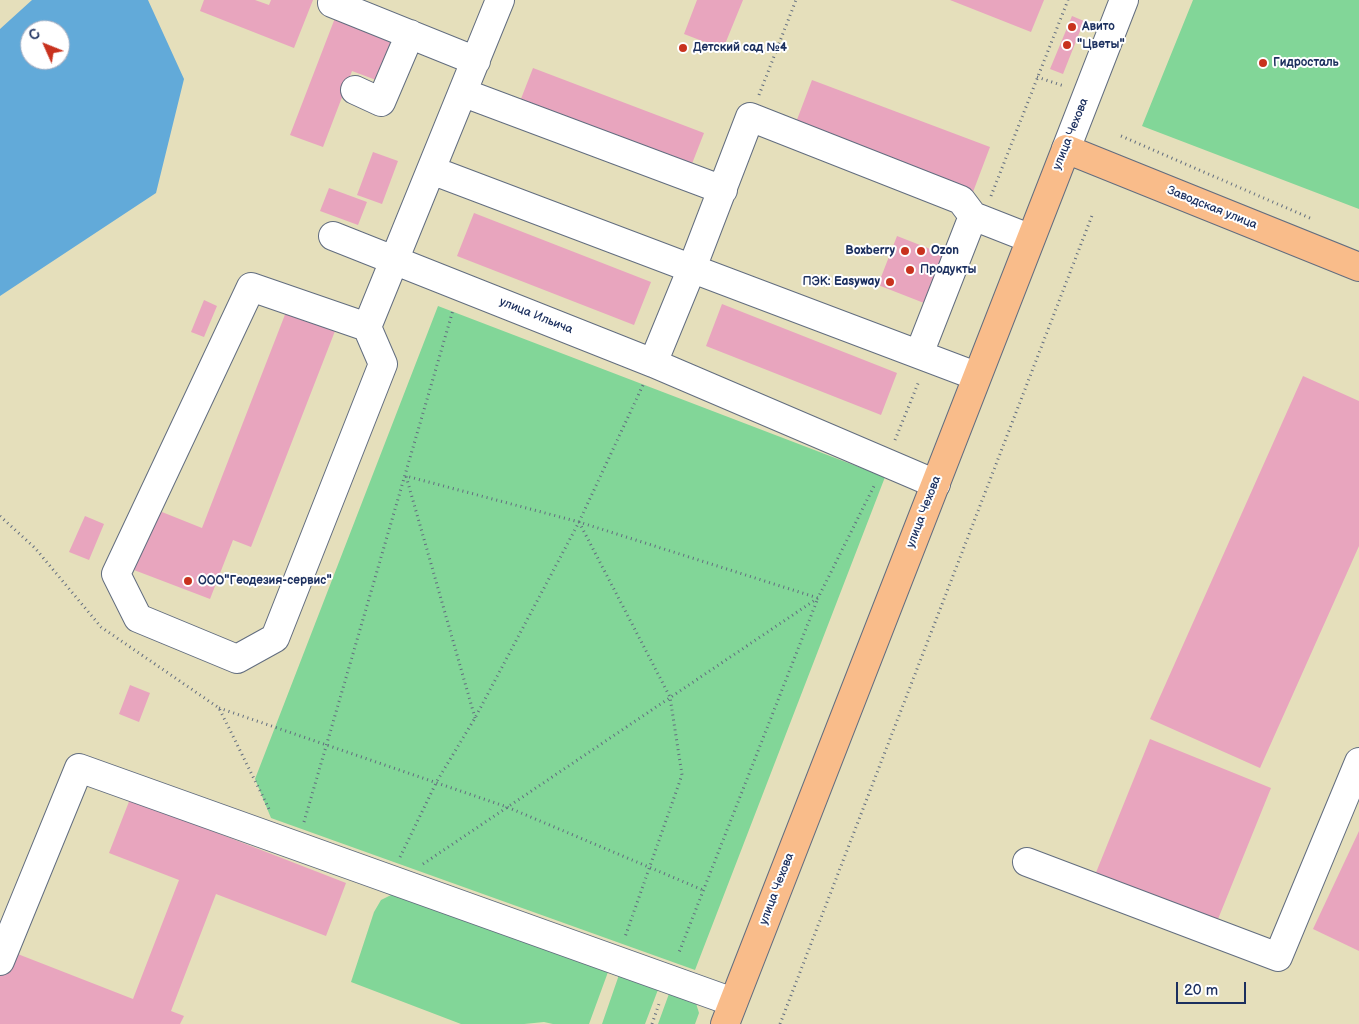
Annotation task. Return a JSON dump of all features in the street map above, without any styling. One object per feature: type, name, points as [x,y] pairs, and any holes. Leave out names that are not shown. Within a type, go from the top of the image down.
[{"type":"main road","name":"улица Чехова","points":[[729,1013],[936,484],[1029,238],[1066,149]]},
{"type":"main road","name":"Заводская улица","points":[[1066,149],[1359,267]]},
{"type":"street","points":[[333,0],[332,2],[476,61]]},
{"type":"street","points":[[367,327],[251,287],[116,574],[138,618],[237,658],[275,638],[383,364],[367,327],[464,93],[500,0]]},
{"type":"street","name":"улица Чехова","points":[[1066,149],[1124,0]]},
{"type":"street","points":[[355,90],[381,102],[410,34]]},
{"type":"street","points":[[464,93],[723,190]]},
{"type":"street","points":[[653,363],[723,190],[750,117],[961,200],[977,218],[1029,238]]},
{"type":"street","points":[[431,170],[976,376]]},
{"type":"street","points":[[924,356],[977,218]]},
{"type":"street","name":"улица Ильича","points":[[332,236],[653,363],[936,484]]},
{"type":"street","points":[[1027,862],[1278,957],[1359,762]]},
{"type":"street","points":[[0,961],[79,768],[668,979],[729,1013]]},
{"type":"path","points":[[750,117],[796,0]]},
{"type":"path","points":[[977,218],[1038,78],[1068,0]]},
{"type":"path","points":[[1038,78],[1064,87]]},
{"type":"path","points":[[1121,136],[1313,219]]},
{"type":"path","points":[[780,1024],[1093,213]]},
{"type":"path","points":[[291,845],[327,744],[460,286]]},
{"type":"path","points":[[668,979],[818,598],[886,462],[924,356]]},
{"type":"path","points":[[392,881],[437,781],[475,718],[579,522],[653,363]]},
{"type":"path","points":[[406,476],[579,522],[818,598]]},
{"type":"path","points":[[406,476],[475,718]]},
{"type":"path","points":[[0,516],[35,548],[101,627],[219,708],[437,781],[507,807],[703,890]]},
{"type":"path","points":[[579,522],[670,697],[682,775],[616,961]]},
{"type":"path","points":[[392,881],[507,807],[818,598]]},
{"type":"path","points":[[219,708],[291,845]]},
{"type":"green space","name":"Гидросталь","points":[[1193,0],[1359,0],[1359,209],[1142,126]]},
{"type":"green space","points":[[438,306],[885,477],[695,970],[271,818],[255,779]]},
{"type":"green space","points":[[393,894],[608,972],[589,1024],[553,1024],[544,1022],[524,1024],[461,1024],[351,982],[374,912],[381,900]]},
{"type":"green space","points":[[620,972],[659,987],[645,1024],[602,1024]]},
{"type":"green space","points":[[670,991],[695,1000],[699,1013],[695,1024],[658,1024]]},
{"type":"water","points":[[32,0],[148,0],[184,79],[156,193],[0,296],[0,29]]},
{"type":"building","points":[[204,0],[255,0],[269,5],[271,0],[313,0],[294,48],[200,11]]},
{"type":"building","points":[[697,0],[743,0],[723,49],[684,34]]},
{"type":"building","points":[[950,0],[1044,0],[1031,32]]},
{"type":"building","name":"\"Цветы\"","points":[[1072,16],[1084,21],[1063,74],[1050,69]]},
{"type":"building","points":[[335,18],[400,43],[384,83],[352,71],[323,147],[290,135]]},
{"type":"building","points":[[533,68],[704,133],[688,174],[517,109]]},
{"type":"building","points":[[812,80],[990,147],[973,192],[795,125]]},
{"type":"building","points":[[373,152],[398,161],[382,204],[357,195]]},
{"type":"building","points":[[329,188],[367,202],[358,225],[320,211]]},
{"type":"building","points":[[474,213],[651,282],[634,325],[457,256]]},
{"type":"building","name":"Продукты","points":[[897,236],[943,254],[924,303],[878,285]]},
{"type":"building","points":[[204,300],[217,306],[204,337],[191,332]]},
{"type":"building","points":[[722,304],[897,373],[881,415],[706,346]]},
{"type":"building","points":[[286,312],[335,331],[251,547],[233,540],[210,599],[134,570],[157,510],[202,528]]},
{"type":"building","points":[[1303,376],[1359,401],[1359,546],[1260,768],[1150,719]]},
{"type":"building","points":[[85,516],[104,524],[89,560],[69,552]]},
{"type":"building","points":[[130,685],[150,693],[139,722],[119,714]]},
{"type":"building","points":[[1150,739],[1271,788],[1216,924],[1095,875]]},
{"type":"building","points":[[130,799],[346,883],[326,936],[216,894],[171,1011],[184,1016],[180,1024],[0,1024],[0,976],[10,951],[133,999],[179,880],[109,853]]},
{"type":"building","points":[[1359,831],[1359,951],[1313,929]]},
{"type":"place","name":"Авито","points":[[1072,27]]},
{"type":"place","name":"\"Цветы\"","points":[[1067,45]]},
{"type":"place","name":"Детский сад №4","points":[[683,48]]},
{"type":"place","name":"Гидросталь","points":[[1263,63]]},
{"type":"place","name":"Boxberry","points":[[905,251]]},
{"type":"place","name":"Ozon","points":[[921,251]]},
{"type":"place","name":"Продукты","points":[[910,270]]},
{"type":"place","name":"ПЭК: Easyway","points":[[890,282]]},
{"type":"place","name":"ООО\"Геодезия-сервис\"","points":[[188,581]]}]
